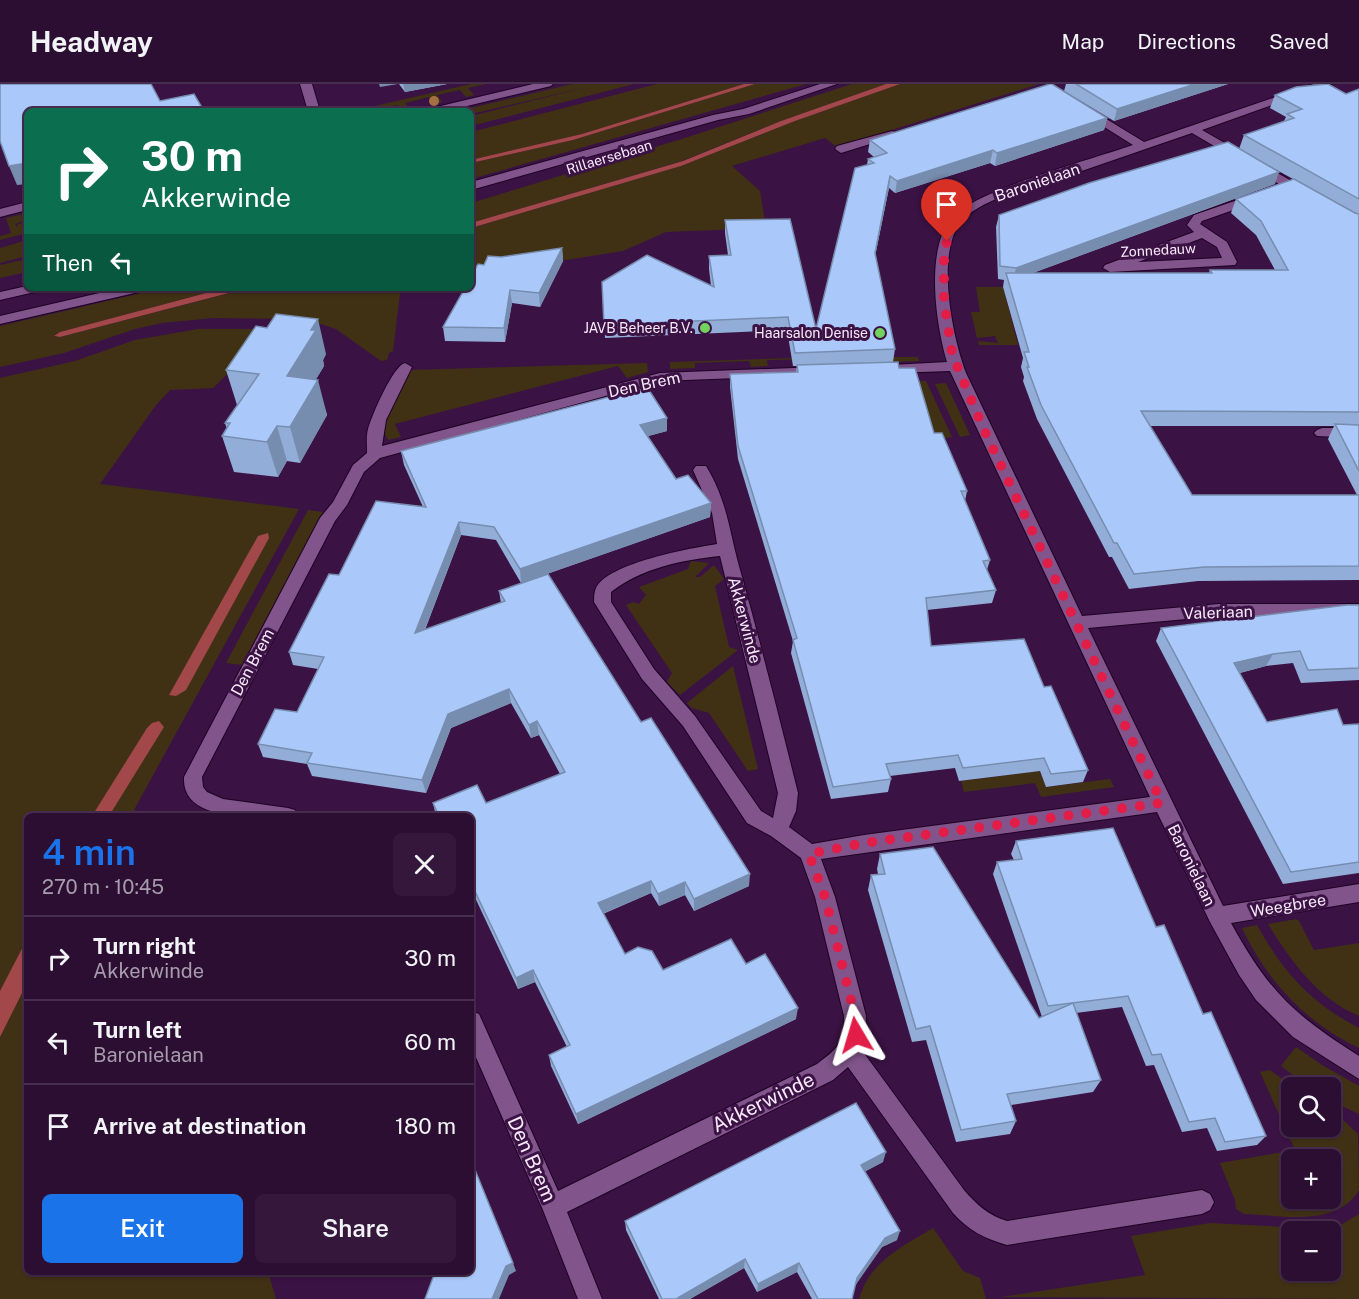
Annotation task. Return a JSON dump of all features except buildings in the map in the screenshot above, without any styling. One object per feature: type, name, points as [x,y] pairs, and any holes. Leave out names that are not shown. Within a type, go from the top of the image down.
[{"type":"street","points":[[306,84],[313,108]]},
{"type":"street","points":[[445,108],[547,84]]},
{"type":"street","name":"Rillaersebaan","points":[[474,198],[723,122],[745,112],[831,84]]},
{"type":"street","name":"Baronielaan","points":[[1325,84],[1001,194],[972,206],[954,223],[944,253],[944,285],[949,338],[957,366],[984,430],[1217,916],[1243,964],[1283,1015],[1307,1035],[1359,1068]]},
{"type":"street","points":[[1074,104],[1143,146]]},
{"type":"street","name":"Rillaersebaan","points":[[474,185],[717,117],[745,112]]},
{"type":"street","points":[[841,150],[906,129]]},
{"type":"street","points":[[1193,129],[1318,201]]},
{"type":"street","name":"Zonnedauw","points":[[1203,233],[1110,268],[1191,262],[1230,262],[1222,245],[1193,225],[1198,218],[1291,185]]},
{"type":"street","points":[[0,213],[24,207]]},
{"type":"street","points":[[0,296],[24,290]]},
{"type":"street","points":[[0,320],[126,291]]},
{"type":"street","points":[[876,369],[957,366]]},
{"type":"street","points":[[375,454],[373,443],[375,425],[405,368]]},
{"type":"street","name":"Den Brem","points":[[268,813],[216,805],[202,800],[193,790],[193,777],[328,518],[339,505],[358,469],[375,454],[660,377],[841,370]]},
{"type":"street","points":[[1322,433],[1359,433]]},
{"type":"street","name":"Akkerwinde","points":[[700,470],[720,513],[726,549],[752,644],[788,793],[786,811],[778,830]]},
{"type":"street","points":[[726,549],[686,554],[614,579],[603,590],[602,602],[648,674],[689,721],[754,817],[778,830],[809,854],[825,897],[855,1016],[856,1035],[850,1052],[956,1198],[969,1214],[990,1230],[1006,1233],[1202,1202]]},
{"type":"street","name":"Valeriaan","points":[[1078,624],[1219,610],[1359,610]]},
{"type":"street","points":[[809,854],[864,843],[1162,803]]},
{"type":"street","name":"Weegbree","points":[[1217,916],[1359,893]]},
{"type":"street","name":"Den Brem","points":[[474,1028],[553,1206],[590,1299]]},
{"type":"street","name":"Akkerwinde","points":[[553,1206],[825,1072],[850,1052]]},
{"type":"shaded area","points":[[471,84],[486,84],[468,88],[474,95],[466,97],[460,90],[437,95],[442,102],[435,104],[429,97],[405,103],[409,108],[400,108],[397,105],[385,108],[366,108]]},
{"type":"shaded area","points":[[572,84],[634,84],[474,125],[474,115],[587,87],[474,113],[474,108],[471,108]]},
{"type":"shaded area","points":[[657,84],[744,84],[582,134],[474,159],[474,131]]},
{"type":"shaded area","points":[[744,84],[755,84],[573,140],[474,162],[474,159],[582,134]]},
{"type":"shaded area","points":[[755,84],[806,84],[474,178],[474,162],[573,140]]},
{"type":"shaded area","points":[[852,84],[886,84],[781,121],[682,161],[474,222],[474,202]]},
{"type":"shaded area","points":[[886,84],[900,84],[795,121],[681,166],[474,227],[474,222],[683,161],[781,121]]},
{"type":"shaded area","points":[[900,84],[1039,84],[837,147],[825,138],[732,166],[760,191],[766,228],[666,232],[623,251],[503,270],[474,278],[474,227],[681,166],[795,121]]},
{"type":"shaded area","points":[[24,214],[24,221],[15,224],[17,227],[18,224],[24,223],[24,234],[0,240],[0,236],[11,233],[6,218]]},
{"type":"shaded area","points":[[24,241],[24,257],[0,263],[0,248]]},
{"type":"shaded area","points":[[24,260],[24,273],[0,278],[0,265]]},
{"type":"shaded area","points":[[976,287],[1003,287],[1018,345],[979,345],[978,341],[998,343],[995,336],[977,338],[971,312],[980,312]]},
{"type":"shaded area","points":[[150,291],[214,291],[60,332],[54,336],[60,337],[237,291],[410,291],[400,293],[393,351],[389,353],[387,360],[381,361],[336,329],[318,323],[295,319],[213,318],[162,323],[135,329],[64,353],[0,367],[0,326]]},
{"type":"shaded area","points":[[214,291],[236,291],[60,337],[54,336],[60,332]]},
{"type":"shaded area","points":[[198,329],[256,329],[243,359],[213,388],[170,390],[156,405],[100,484],[299,509],[134,810],[150,813],[24,813],[24,1275],[269,1275],[276,1299],[0,1299],[0,378],[75,361],[135,340]]},
{"type":"shaded area","points":[[826,357],[918,357],[919,361],[887,362],[886,358],[767,360],[768,366],[751,367],[749,361],[695,363],[695,368],[670,369],[670,362]]},
{"type":"shaded area","points":[[647,363],[648,372],[627,378],[618,366],[395,424],[401,437],[388,440],[381,427],[410,370]]},
{"type":"shaded area","points":[[914,381],[926,381],[952,437],[932,440]]},
{"type":"shaded area","points":[[946,383],[970,435],[960,437],[935,384]]},
{"type":"shaded area","points":[[308,510],[323,512],[242,665],[226,663]]},
{"type":"shaded area","points":[[268,533],[269,538],[186,690],[176,696],[169,695],[258,536]]},
{"type":"shaded area","points":[[691,561],[709,563],[695,577],[700,577],[714,565],[724,579],[715,586],[729,647],[738,650],[680,695],[667,682],[672,673],[626,605],[633,602],[639,604],[646,595],[639,587],[688,569]]},
{"type":"shaded area","points":[[733,666],[758,769],[748,771],[709,713],[692,708],[687,703]]},
{"type":"shaded area","points":[[159,721],[164,727],[111,813],[94,813],[147,728]]},
{"type":"shaded area","points":[[1039,771],[1047,787],[1110,779],[1114,787],[1041,797],[1035,783],[964,792],[961,781]]},
{"type":"shaded area","points":[[1296,919],[1314,950],[1359,943],[1359,1016],[1330,999],[1306,977],[1268,924]]},
{"type":"shaded area","points":[[1257,925],[1277,958],[1300,985],[1326,1008],[1359,1028],[1359,1048],[1340,1038],[1305,1013],[1276,983],[1263,966],[1242,928]]},
{"type":"shaded area","points":[[24,945],[24,989],[0,1037],[0,991]]},
{"type":"shaded area","points":[[1296,1047],[1359,1086],[1359,1114],[1341,1106],[1341,1077],[1296,1077],[1281,1066]]},
{"type":"shaded area","points":[[1270,1070],[1281,1078],[1281,1119],[1260,1072]]},
{"type":"shaded area","points":[[1341,1118],[1358,1134],[1359,1190],[1341,1207],[1341,1149],[1295,1149],[1289,1137],[1341,1137]]},
{"type":"shaded area","points":[[1281,1152],[1281,1209],[1338,1209],[1323,1215],[1307,1217],[1244,1214],[1236,1209],[1235,1200],[1220,1163]]},
{"type":"shaded area","points":[[1359,1214],[1359,1299],[1001,1297],[1145,1275],[1131,1236],[1210,1223],[1281,1227],[1281,1281],[1341,1281],[1341,1225]]},
{"type":"shaded area","points":[[933,1228],[963,1271],[980,1278],[986,1299],[859,1299],[871,1275],[888,1256]]},
{"type":"place","name":"JAVB Beheer B.V.","points":[[705,328]]},
{"type":"place","name":"Haarsalon Denise","points":[[880,333]]},
{"type":"route","points":[[856,1035],[855,1016],[825,897],[809,854],[864,843],[1162,803],[1071,607],[984,430],[952,353],[944,301],[944,253],[947,241]]}]
